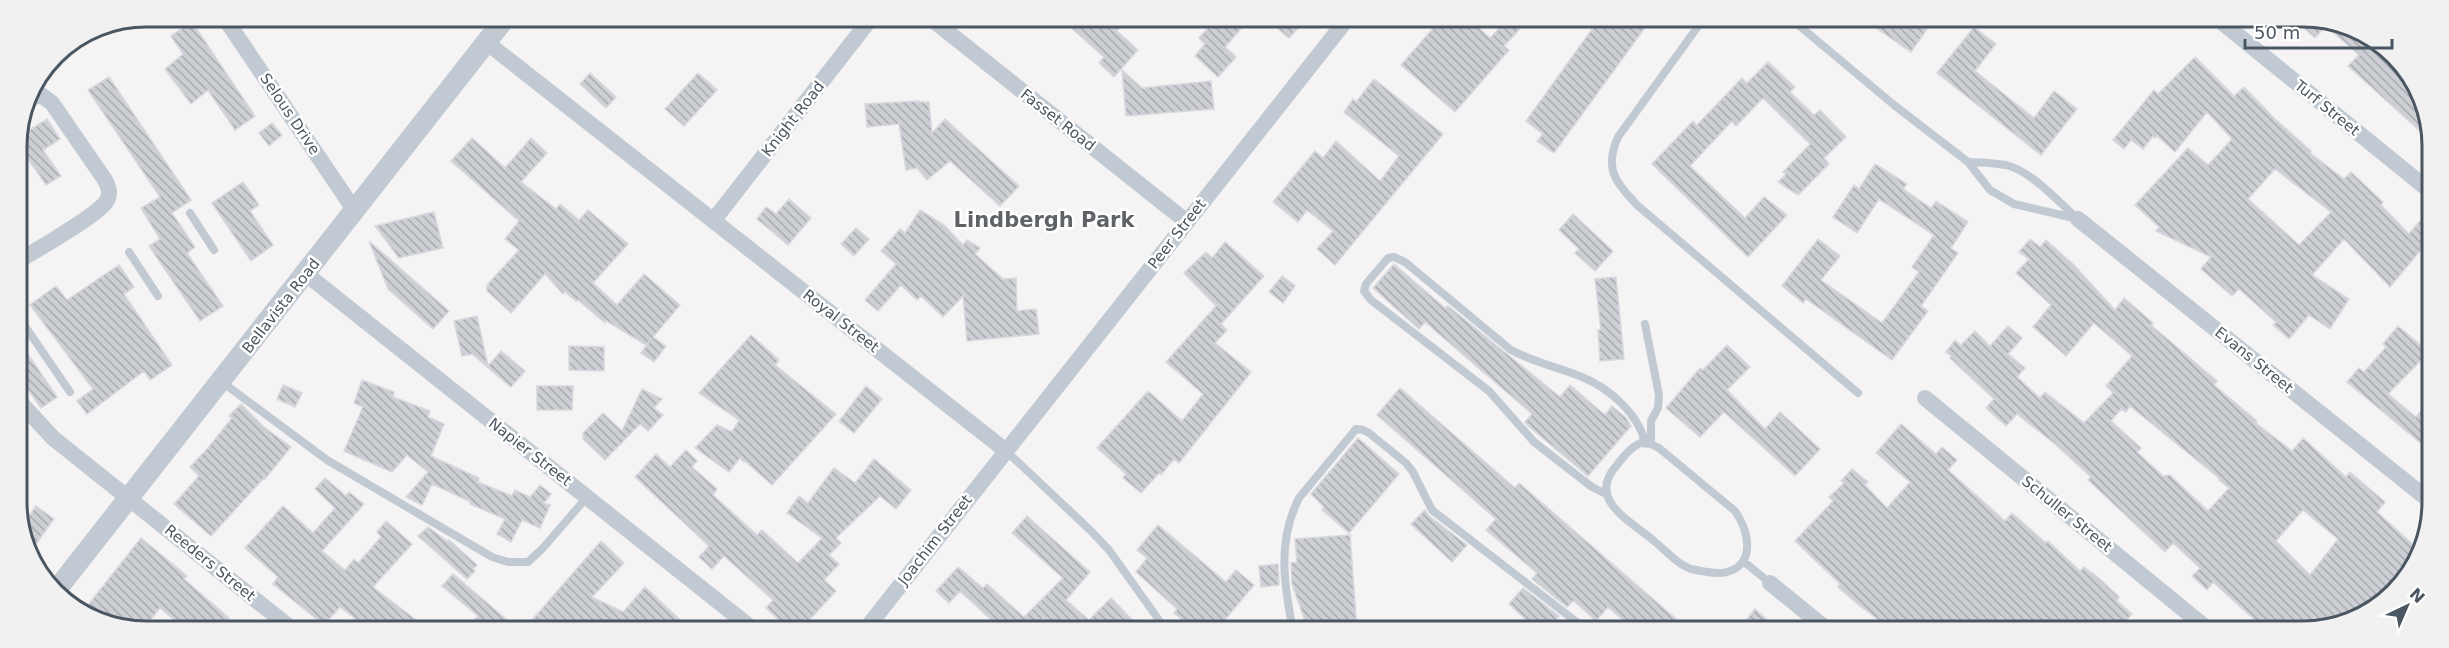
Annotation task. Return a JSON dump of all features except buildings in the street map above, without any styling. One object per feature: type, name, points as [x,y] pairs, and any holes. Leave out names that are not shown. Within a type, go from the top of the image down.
[{"type":"street","name":"Selous Drive","points":[[231,27],[355,211]]},
{"type":"street","name":"Bellavista Road","points":[[61,584],[498,27]]},
{"type":"street","name":"Knight Road","points":[[713,221],[864,27]]},
{"type":"street","name":"Fasset Road","points":[[942,27],[1187,222]]},
{"type":"street","name":"Peer Street","points":[[1005,450],[1341,27]]},
{"type":"street","name":"Turf Street","points":[[2228,27],[2422,185]]},
{"type":"street","name":"Royal Street","points":[[486,42],[1005,450]]},
{"type":"street","points":[[27,256],[98,210],[109,195],[109,188],[105,180],[52,103],[41,95],[38,96]]},
{"type":"street","name":"Evans Street","points":[[2078,219],[2422,495]]},
{"type":"street","name":"Napier Street","points":[[306,274],[743,621]]},
{"type":"street","name":"Schuller Street","points":[[1924,398],[2198,621]]},
{"type":"street","name":"Reeders Street","points":[[27,410],[43,429],[282,621]]},
{"type":"street","name":"Joachim Street","points":[[872,621],[1005,450]]},
{"type":"street","points":[[1770,583],[1817,621]]},
{"type":"lane","points":[[1697,27],[1618,137],[1612,149],[1612,172],[1636,205],[1858,393]]},
{"type":"lane","points":[[1801,27],[1894,105],[1968,162],[1990,190],[2014,204],[2078,219]]},
{"type":"lane","points":[[1968,162],[2012,167],[2030,177],[2078,219]]},
{"type":"lane","points":[[190,213],[214,250]]},
{"type":"lane","points":[[129,252],[158,296]]},
{"type":"lane","points":[[1606,494],[1592,487],[1534,442],[1489,391],[1371,300],[1364,291],[1366,284],[1384,260],[1394,257],[1404,262],[1522,357],[1583,377],[1611,395],[1636,418],[1648,443],[1741,518],[1747,538],[1747,554],[1743,561],[1730,572],[1685,566],[1609,502],[1605,480],[1609,473],[1634,446],[1648,443]]},
{"type":"lane","points":[[1645,324],[1659,395],[1658,408],[1651,421],[1648,443]]},
{"type":"lane","points":[[27,329],[70,392]]},
{"type":"lane","points":[[221,382],[327,460],[492,557],[508,562],[528,562],[588,497]]},
{"type":"lane","points":[[1292,621],[1284,571],[1285,535],[1293,509],[1299,498],[1356,429],[1369,433],[1406,463],[1432,510],[1575,621]]},
{"type":"lane","name":"Royal Street","points":[[1005,450],[1070,510],[1109,550],[1160,621]]},
{"type":"lane","points":[[1743,561],[1770,583]]},
{"type":"district","name":"Lindbergh Park","points":[[1044,220]]}]
